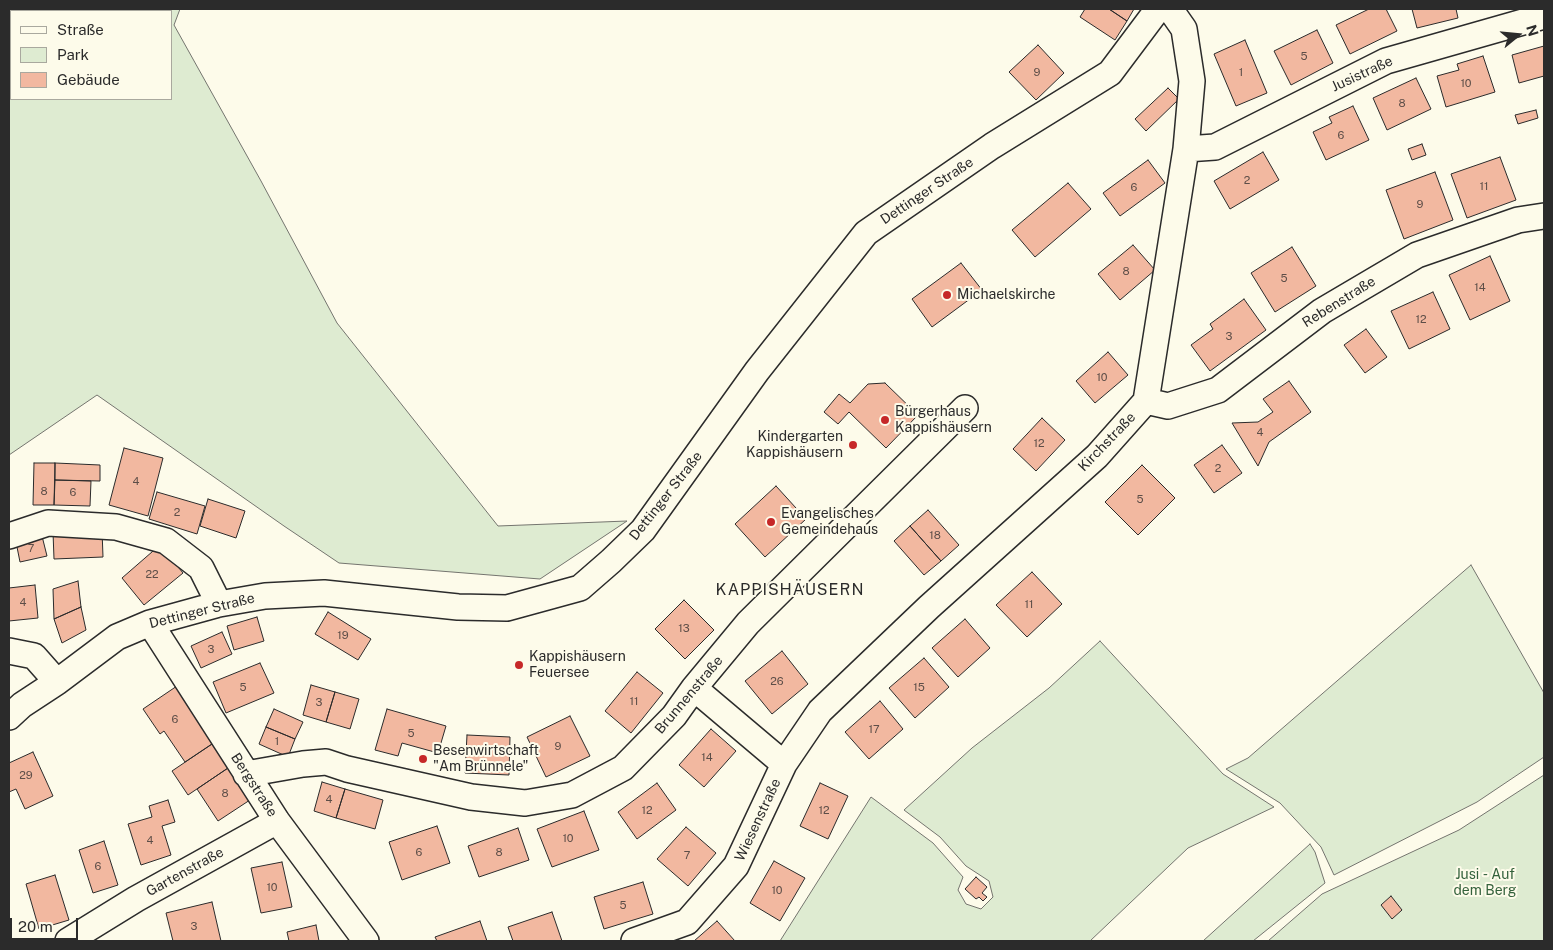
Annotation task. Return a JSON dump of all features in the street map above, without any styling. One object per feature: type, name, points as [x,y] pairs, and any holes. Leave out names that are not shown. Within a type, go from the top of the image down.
[{"type":"street","name":"Dettinger Straße","points":[[9,717],[22,705],[57,682],[117,637],[150,623],[219,604],[265,596],[324,593],[458,607],[507,608],[580,588],[643,530],[757,371],[866,233],[992,146],[1110,73],[1158,9]]},
{"type":"street","name":"Kirchstraße","points":[[784,764],[820,711],[929,607],[1097,456],[1146,401],[1186,149],[1192,81],[1184,29],[1170,9]]},
{"type":"street","name":"Jusistraße","points":[[1186,149],[1215,147],[1386,61],[1544,16]]},
{"type":"street","name":"Rebenstraße","points":[[1146,401],[1168,406],[1218,390],[1322,311],[1417,255],[1518,220],[1544,216]]},
{"type":"street","name":"Brunnenstraße","points":[[246,774],[326,762],[347,770],[471,797],[525,803],[572,794],[624,768],[674,716],[694,688],[748,623],[965,408]]},
{"type":"street","points":[[9,536],[48,523],[116,527],[166,541],[201,568],[219,604]]},
{"type":"street","name":"Bergstraße","points":[[150,623],[246,774],[366,941]]},
{"type":"street","points":[[9,651],[34,656],[57,682]]},
{"type":"street","points":[[694,688],[784,764]]},
{"type":"street","name":"Wiesenstraße","points":[[634,941],[687,922],[736,866],[784,764]]},
{"type":"street","name":"Gartenstraße","points":[[68,941],[136,898],[278,821]]},
{"type":"green space","points":[[9,9],[180,9],[174,25],[337,323],[498,526],[627,521],[540,579],[339,563],[97,395],[9,455]]},
{"type":"green space","points":[[1471,565],[1544,693],[1544,757],[1477,802],[1334,875],[1321,847],[1280,803],[1226,769],[1248,758]]},
{"type":"green space","points":[[1100,641],[1223,774],[1274,807],[1188,848],[1090,941],[780,941],[871,797],[933,843],[963,877],[958,890],[966,904],[981,909],[993,897],[989,881],[966,866],[940,837],[904,810],[972,748],[1049,688]]},
{"type":"green space","name":"Jusi - Auf dem Berg","points":[[1544,775],[1544,941],[1268,941],[1322,894],[1459,830]]},
{"type":"green space","points":[[1310,844],[1315,852],[1325,883],[1253,941],[1203,941]]},
{"type":"building","points":[[1085,9],[1109,9],[1127,21],[1115,40],[1080,17]]},
{"type":"building","points":[[1109,9],[1134,9],[1127,21]]},
{"type":"building","points":[[1369,9],[1386,9],[1397,31],[1350,54],[1336,25]]},
{"type":"building","points":[[1412,9],[1456,9],[1458,18],[1417,28]]},
{"type":"building","points":[[1317,30],[1333,63],[1291,85],[1274,51]]},
{"type":"building","points":[[1245,40],[1267,93],[1236,106],[1214,54]]},
{"type":"building","points":[[1038,45],[1064,73],[1036,100],[1009,72]]},
{"type":"building","points":[[1544,46],[1544,76],[1519,83],[1512,55]]},
{"type":"building","points":[[1483,56],[1495,92],[1446,107],[1437,76],[1459,70],[1457,64]]},
{"type":"building","points":[[1416,78],[1431,109],[1387,130],[1373,98]]},
{"type":"building","points":[[1168,88],[1179,99],[1146,131],[1135,119]]},
{"type":"building","points":[[1353,106],[1369,140],[1326,160],[1313,132],[1332,123],[1329,117]]},
{"type":"building","points":[[1536,110],[1538,118],[1518,124],[1515,115]]},
{"type":"building","points":[[1422,144],[1426,155],[1412,160],[1408,149]]},
{"type":"building","points":[[1263,152],[1279,180],[1230,209],[1214,181]]},
{"type":"building","points":[[1500,157],[1516,200],[1467,218],[1451,174]]},
{"type":"building","points":[[1148,160],[1165,183],[1120,216],[1103,193]]},
{"type":"building","points":[[1435,172],[1453,220],[1404,239],[1386,190]]},
{"type":"building","points":[[1068,183],[1091,209],[1035,257],[1012,230]]},
{"type":"building","points":[[1133,245],[1155,270],[1120,300],[1098,274]]},
{"type":"building","points":[[1292,247],[1316,286],[1275,312],[1251,273]]},
{"type":"building","points":[[1490,256],[1510,301],[1470,320],[1449,275]]},
{"type":"building","name":"Michaelskirche","points":[[961,263],[982,290],[932,327],[912,299]]},
{"type":"building","points":[[1433,292],[1450,329],[1409,349],[1391,311]]},
{"type":"building","points":[[1244,299],[1266,330],[1210,371],[1191,345],[1213,329],[1210,324]]},
{"type":"building","points":[[1366,329],[1387,357],[1365,373],[1344,345]]},
{"type":"building","points":[[1108,352],[1128,375],[1095,403],[1076,381]]},
{"type":"building","points":[[1289,381],[1311,412],[1269,442],[1258,466],[1232,423],[1258,422],[1273,412],[1263,399]]},
{"type":"building","name":"Bürgerhaus Kappishäusern","points":[[885,383],[918,415],[886,448],[849,412],[838,424],[824,412],[839,394],[850,403],[868,384]]},
{"type":"building","points":[[1042,418],[1065,440],[1036,471],[1013,449]]},
{"type":"building","points":[[1222,445],[1242,473],[1214,493],[1194,465]]},
{"type":"building","points":[[124,448],[163,458],[148,516],[109,505]]},
{"type":"building","points":[[34,463],[55,463],[54,505],[33,505]]},
{"type":"building","points":[[55,463],[100,465],[100,481],[55,480]]},
{"type":"building","points":[[1142,465],[1175,498],[1138,535],[1105,502]]},
{"type":"building","points":[[55,480],[91,481],[90,506],[54,505]]},
{"type":"building","name":"Evangelisches Gemeindehaus","points":[[776,486],[806,519],[765,557],[735,524]]},
{"type":"building","points":[[157,492],[205,506],[197,534],[149,519]]},
{"type":"building","points":[[208,499],[245,511],[236,538],[200,526]]},
{"type":"building","points":[[928,510],[959,545],[941,561],[910,526]]},
{"type":"building","points":[[910,526],[941,561],[924,575],[894,541]]},
{"type":"building","points":[[102,530],[103,557],[54,559],[53,532]]},
{"type":"building","points":[[42,536],[47,556],[20,562],[16,542]]},
{"type":"building","points":[[160,545],[183,573],[144,605],[122,578]]},
{"type":"building","points":[[1032,572],[1062,604],[1027,637],[996,605]]},
{"type":"building","points":[[78,581],[81,607],[54,619],[53,589]]},
{"type":"building","points":[[35,585],[38,618],[9,621],[9,588]]},
{"type":"building","points":[[684,600],[714,630],[685,659],[655,629]]},
{"type":"building","points":[[81,607],[86,630],[62,643],[54,619]]},
{"type":"building","points":[[328,612],[371,639],[358,660],[315,634]]},
{"type":"building","points":[[257,617],[264,641],[234,650],[227,626]]},
{"type":"building","points":[[965,619],[990,648],[958,677],[932,648]]},
{"type":"building","points":[[222,632],[232,654],[201,668],[191,646]]},
{"type":"building","points":[[782,651],[808,684],[772,714],[745,681]]},
{"type":"building","points":[[924,658],[949,687],[915,718],[889,688]]},
{"type":"building","points":[[260,663],[274,693],[226,713],[213,682]]},
{"type":"building","points":[[637,672],[663,693],[631,733],[605,711]]},
{"type":"building","points":[[311,685],[335,692],[326,722],[303,715]]},
{"type":"building","points":[[177,686],[215,742],[185,762],[164,731],[160,734],[143,709]]},
{"type":"building","points":[[335,692],[359,699],[350,729],[326,722]]},
{"type":"building","points":[[880,701],[903,729],[869,759],[845,732]]},
{"type":"building","points":[[274,709],[303,722],[295,739],[266,727]]},
{"type":"building","points":[[387,709],[446,726],[438,753],[402,743],[398,756],[375,750]]},
{"type":"building","points":[[570,716],[590,756],[546,777],[527,737]]},
{"type":"building","points":[[266,727],[295,739],[288,757],[259,744]]},
{"type":"building","points":[[711,729],[736,751],[704,787],[679,765]]},
{"type":"building","points":[[467,735],[510,737],[509,775],[465,773]]},
{"type":"building","points":[[215,742],[231,766],[188,795],[172,771]]},
{"type":"building","points":[[33,752],[53,796],[25,809],[16,789],[9,792],[9,763]]},
{"type":"building","points":[[231,766],[253,798],[218,821],[197,789]]},
{"type":"building","points":[[322,782],[345,789],[336,818],[314,811]]},
{"type":"building","points":[[657,783],[676,810],[637,839],[618,812]]},
{"type":"building","points":[[820,783],[848,796],[828,839],[800,826]]},
{"type":"building","points":[[345,789],[383,800],[375,829],[336,818]]},
{"type":"building","points":[[168,800],[175,822],[162,826],[171,855],[141,865],[128,824],[152,817],[149,806]]},
{"type":"building","points":[[584,811],[599,850],[552,867],[537,829]]},
{"type":"building","points":[[437,826],[450,863],[402,880],[389,842]]},
{"type":"building","points":[[686,827],[716,853],[688,886],[657,859]]},
{"type":"building","points":[[518,828],[529,860],[479,877],[468,846]]},
{"type":"building","points":[[104,841],[118,885],[93,893],[79,850]]},
{"type":"building","points":[[774,861],[805,878],[780,921],[750,903]]},
{"type":"building","points":[[282,862],[292,907],[261,913],[251,868]]},
{"type":"building","points":[[55,875],[69,920],[39,929],[26,884]]},
{"type":"building","points":[[976,877],[987,887],[982,893],[987,897],[983,901],[979,897],[976,899],[965,889]]},
{"type":"building","points":[[643,882],[653,914],[604,929],[594,897]]},
{"type":"building","points":[[1391,896],[1402,910],[1392,919],[1381,905]]},
{"type":"building","points":[[212,902],[221,941],[173,941],[166,913]]},
{"type":"building","points":[[552,912],[562,941],[513,941],[508,927]]},
{"type":"building","points":[[480,921],[487,941],[437,941],[435,937]]},
{"type":"building","points":[[717,921],[735,941],[694,941]]},
{"type":"building","points":[[316,925],[319,941],[289,941],[287,932]]},
{"type":"place","name":"Michaelskirche","points":[[947,295]]},
{"type":"place","name":"Bürgerhaus Kappishäusern","points":[[885,420]]},
{"type":"place","name":"Kindergarten Kappishäusern","points":[[853,445]]},
{"type":"place","name":"Evangelisches Gemeindehaus","points":[[771,522]]},
{"type":"place","name":"Kappishäusern Feuersee","points":[[519,665]]},
{"type":"place","name":"Besenwirtschaft \"Am Brünnele\"","points":[[423,759]]},
{"type":"district","name":"KAPPISHÄUSERN","points":[[790,590]]}]
